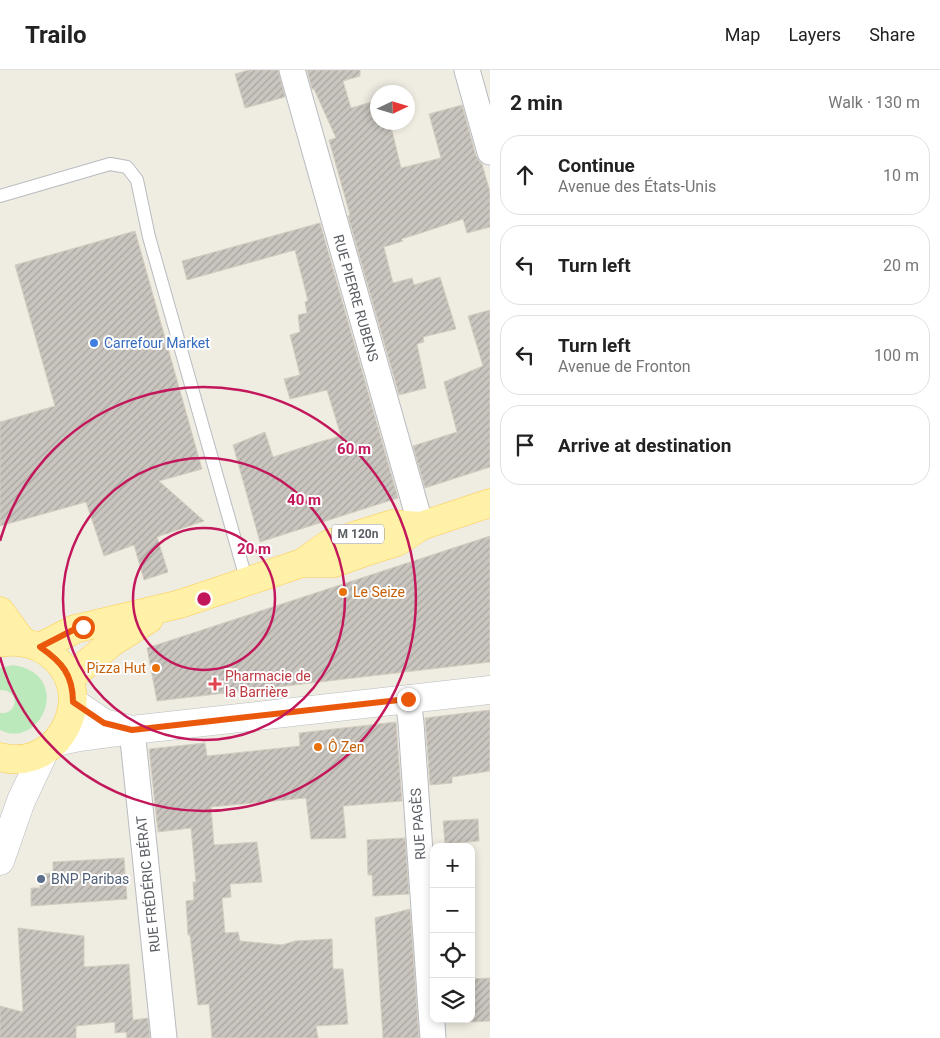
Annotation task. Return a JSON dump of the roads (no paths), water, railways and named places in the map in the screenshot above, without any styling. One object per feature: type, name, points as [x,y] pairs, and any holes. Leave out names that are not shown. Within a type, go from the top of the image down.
[{"type":"main road","name":"M 120n","points":[[21,644],[180,604],[302,563],[334,563],[397,542],[421,526],[490,503]]},
{"type":"main road","name":"M 120n","points":[[71,690],[111,643],[144,621],[180,604]]},
{"type":"main road","points":[[0,611],[21,644],[52,655],[63,667],[71,690],[70,718],[64,731],[50,747],[26,758],[0,757]]},
{"type":"street","name":"RUE PIERRE RUBENS","points":[[292,70],[421,526]]},
{"type":"street","points":[[467,70],[490,152]]},
{"type":"street","points":[[71,690],[104,723],[132,730]]},
{"type":"street","points":[[0,861],[21,801],[50,747],[79,737],[132,730],[490,690]]},
{"type":"street","name":"RUE PAGÈS","points":[[408,699],[433,1038]]},
{"type":"street","name":"RUE FRÉDÉRIC BÉRAT","points":[[132,730],[164,1038]]},
{"type":"lane","points":[[0,196],[110,164],[127,167],[137,180],[149,237],[247,582]]},
{"type":"place","name":"Carrefour Market","points":[[94,343]]},
{"type":"place","name":"Le Seize","points":[[343,592]]},
{"type":"place","name":"Pizza Hut","points":[[156,668]]},
{"type":"place","name":"Pharmacie de la Barrière","points":[[215,684]]},
{"type":"place","name":"Ô Zen","points":[[318,747]]},
{"type":"place","name":"BNP Paribas","points":[[41,879]]}]
